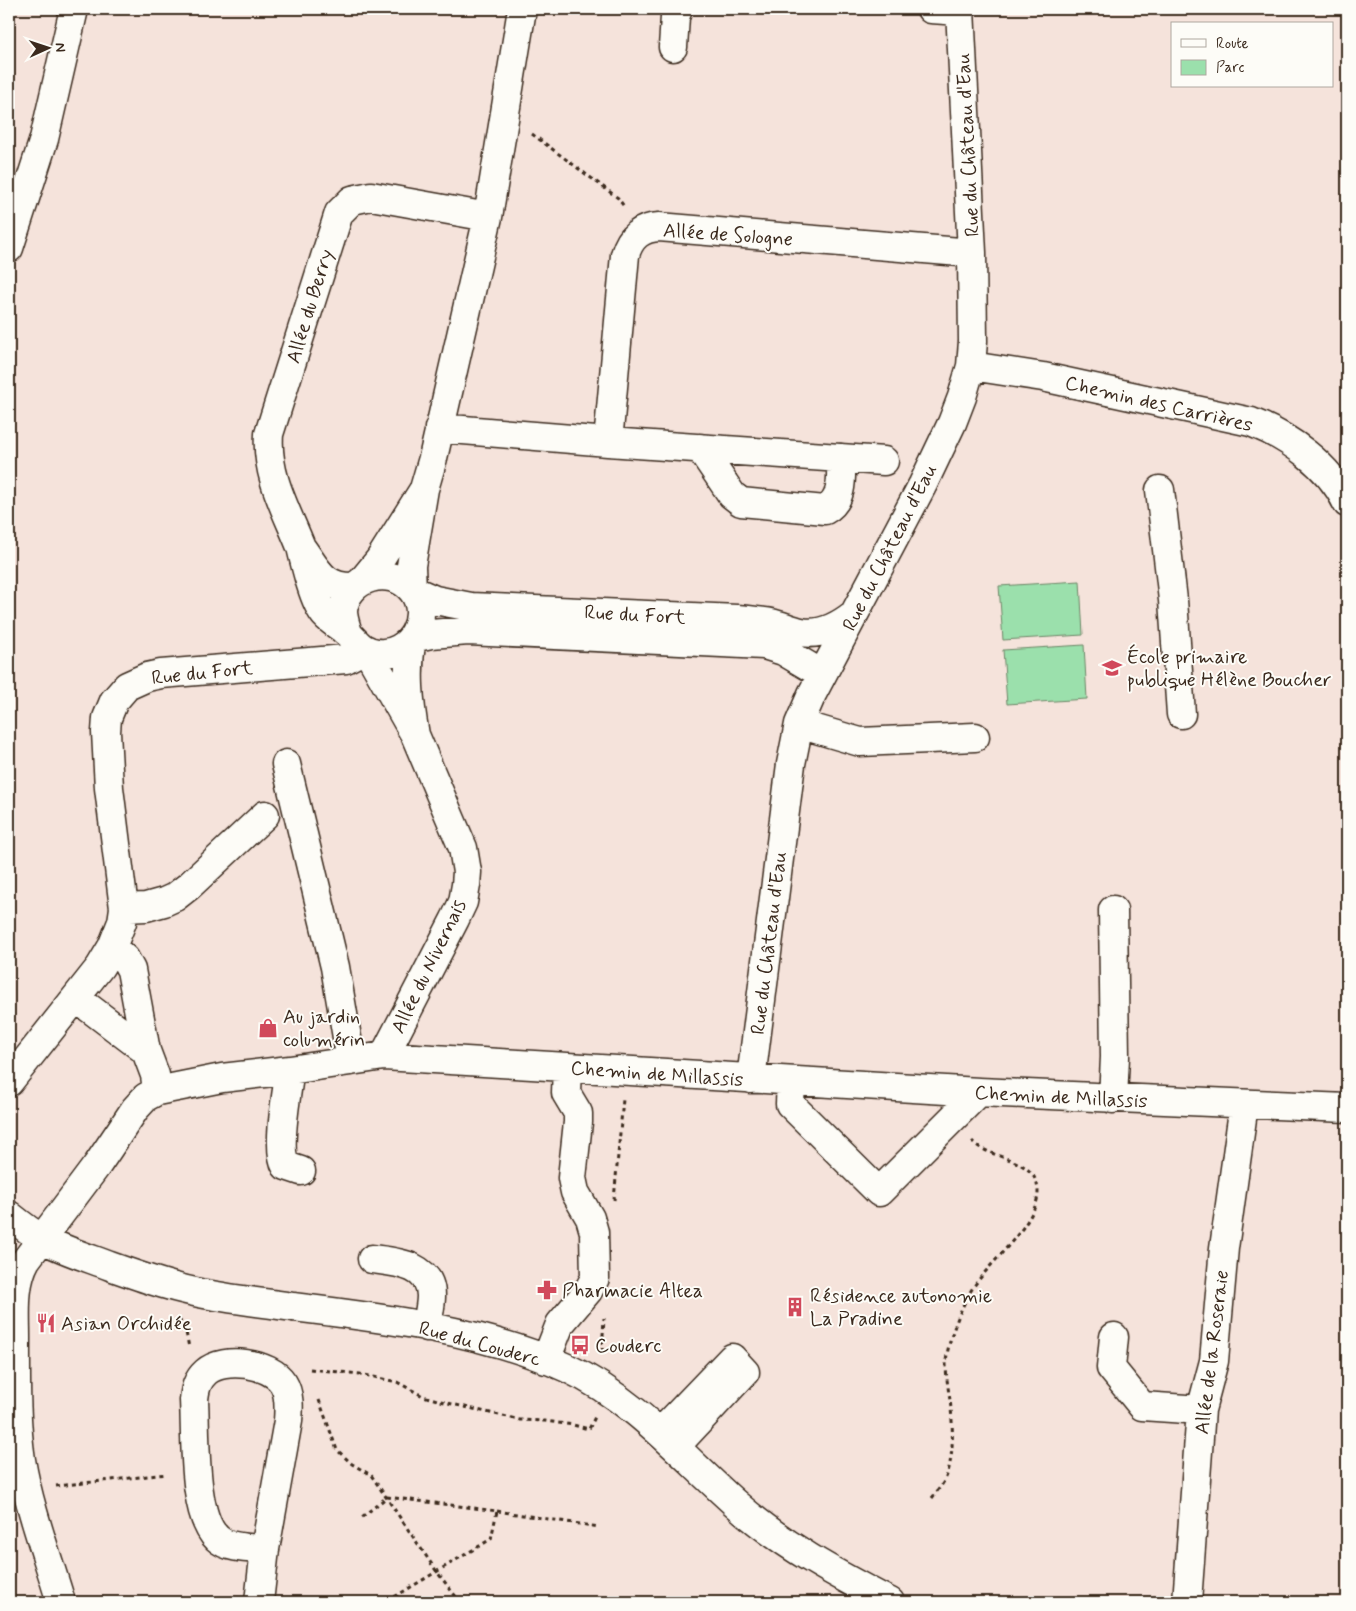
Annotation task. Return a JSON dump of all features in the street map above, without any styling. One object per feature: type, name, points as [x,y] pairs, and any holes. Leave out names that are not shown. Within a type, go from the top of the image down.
[{"type":"street","points":[[9,248],[44,139],[74,9]]},
{"type":"street","points":[[424,489],[380,559],[348,594],[343,612],[344,621],[358,642],[376,653],[393,651],[404,646],[418,628],[420,618],[418,603],[412,590],[411,566],[424,489],[488,217],[522,9]]},
{"type":"street","points":[[672,47],[674,17],[678,9]]},
{"type":"street","points":[[931,9],[960,10]]},
{"type":"street","name":"Rue du Château d'Eau","points":[[751,1079],[791,764],[799,724],[822,674],[923,484],[952,423],[962,397],[970,366],[974,317],[960,10]]},
{"type":"street","name":"Allée du Berry","points":[[358,642],[325,615],[312,585],[301,547],[270,470],[269,434],[339,213],[352,200],[370,196],[488,217]]},
{"type":"street","name":"Allée de Sologne","points":[[608,442],[625,255],[631,241],[641,231],[649,228],[658,228],[972,253]]},
{"type":"street","name":"Chemin des Carrières","points":[[970,366],[1043,377],[1251,422],[1279,434],[1314,461],[1332,479],[1347,503]]},
{"type":"street","points":[[439,428],[884,461]]},
{"type":"street","points":[[700,448],[732,496],[741,502],[826,510],[836,502],[840,489],[841,458]]},
{"type":"street","points":[[1160,490],[1173,600],[1181,714]]},
{"type":"street","name":"Allée du Berry","points":[[301,547],[324,578],[334,585],[342,588],[358,584]]},
{"type":"street","points":[[358,584],[379,576],[388,576],[401,581],[412,590]]},
{"type":"street","name":"Rue du Fort","points":[[412,590],[435,600],[471,607],[737,619],[773,623],[802,632],[828,630],[843,623],[854,614]]},
{"type":"street","name":"Rue du Fort","points":[[412,638],[431,634],[468,631],[764,646],[783,651],[822,674]]},
{"type":"street","name":"Allée du Nivernais","points":[[412,638],[408,669],[408,694],[415,735]]},
{"type":"street","name":"Rue du Fort","points":[[9,1082],[100,967],[112,947],[122,922],[124,908],[108,788],[106,732],[107,718],[120,692],[136,682],[161,674],[346,659],[357,653],[358,642]]},
{"type":"street","name":"Allée du Nivernais","points":[[358,642],[415,735],[463,848],[467,872],[463,902],[384,1056]]},
{"type":"street","points":[[799,724],[860,742],[975,737]]},
{"type":"street","points":[[286,764],[335,967],[350,1061]]},
{"type":"street","points":[[124,908],[146,907],[175,897],[265,815]]},
{"type":"street","points":[[1113,910],[1115,1057],[1113,1098]]},
{"type":"street","points":[[112,947],[125,959],[131,970],[146,1051],[155,1075],[157,1091]]},
{"type":"street","points":[[76,998],[146,1051]]},
{"type":"street","name":"Chemin de Millassis","points":[[61,1602],[19,1500],[21,1460],[16,1386],[17,1297],[20,1273],[23,1266],[98,1164],[131,1115],[146,1097],[157,1091],[222,1078],[384,1056],[979,1092],[1347,1108]]},
{"type":"street","points":[[546,1360],[560,1324],[588,1292],[595,1278],[594,1232],[590,1218],[575,1192],[572,1178],[578,1113],[566,1094],[567,1068]]},
{"type":"street","points":[[290,1070],[284,1116],[282,1154],[283,1162],[286,1166],[301,1171]]},
{"type":"street","points":[[791,1081],[790,1104],[879,1192],[979,1092]]},
{"type":"street","name":"Allée de la Roseraie","points":[[1187,1602],[1201,1410],[1214,1361],[1224,1248],[1244,1104]]},
{"type":"street","name":"Rue du Couderc","points":[[9,1216],[42,1239],[157,1282],[195,1292],[463,1334],[496,1343],[568,1368],[608,1390],[668,1440],[737,1505],[776,1535],[842,1576],[890,1602]]},
{"type":"street","points":[[372,1259],[404,1263],[421,1273],[426,1280],[431,1296],[427,1327]]},
{"type":"street","points":[[1114,1337],[1111,1368],[1142,1406],[1201,1410]]},
{"type":"street","points":[[259,1602],[265,1549],[289,1407],[284,1384],[277,1375],[259,1366],[219,1365],[201,1377],[195,1391],[198,1479],[201,1508],[205,1522],[217,1539],[240,1547],[265,1549]]},
{"type":"path","points":[[503,126],[527,130],[618,198],[641,231]]},
{"type":"path","points":[[932,1498],[948,1473],[951,1454],[952,1433],[946,1360],[955,1326],[969,1293],[1023,1227],[1037,1198],[1038,1190],[1028,1169],[978,1148],[951,1120]]},
{"type":"path","points":[[157,1282],[186,1332],[195,1391]]},
{"type":"path","points":[[312,1378],[308,1369],[360,1374],[398,1382],[423,1396],[480,1411],[520,1420],[546,1421],[589,1429],[608,1390]]},
{"type":"path","points":[[318,1396],[337,1450],[352,1464],[371,1475],[437,1572],[460,1602]]},
{"type":"path","points":[[88,1482],[156,1474]]},
{"type":"path","points":[[362,1517],[387,1498],[497,1511],[599,1528]]},
{"type":"path","points":[[386,1602],[492,1539],[497,1511]]},
{"type":"green space","points":[[1080,581],[1083,635],[1003,640],[999,586]]},
{"type":"green space","points":[[1084,645],[1087,699],[1007,704],[1003,650]]},
{"type":"place","name":"École primaire publique Hélène Boucher","points":[[1112,668]]},
{"type":"place","name":"Au jardin columérin","points":[[268,1028]]},
{"type":"place","name":"Pharmacie Altea","points":[[547,1290]]},
{"type":"place","name":"Résidence autonomie La Pradine","points":[[795,1307]]},
{"type":"place","name":"Asian Orchidée","points":[[46,1323]]},
{"type":"place","name":"Couderc","points":[[580,1345]]}]
